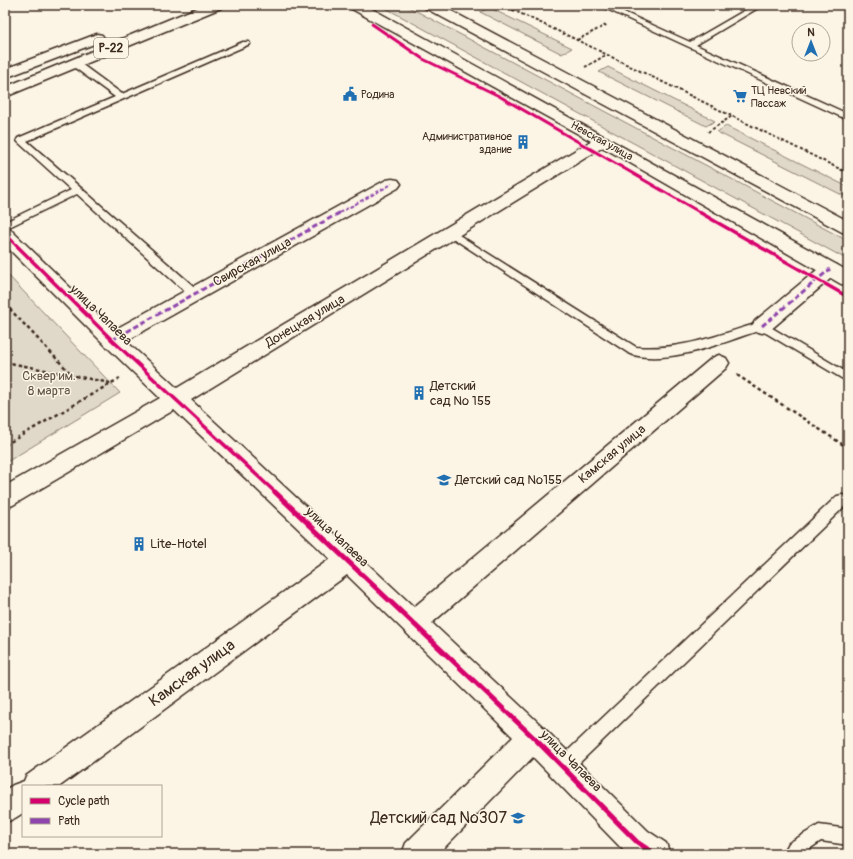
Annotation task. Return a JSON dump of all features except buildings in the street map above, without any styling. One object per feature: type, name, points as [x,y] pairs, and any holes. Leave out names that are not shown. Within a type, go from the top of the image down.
[{"type":"main road","name":"Р-22","points":[[5,92],[216,5]]},
{"type":"main road","name":"Невская улица","points":[[355,5],[848,279]]},
{"type":"main road","points":[[430,5],[848,228]]},
{"type":"main road","name":"Р-22","points":[[5,74],[107,34]]},
{"type":"main road","name":"Донецкая улица","points":[[5,498],[176,399],[602,141]]},
{"type":"main road","name":"Свирская улица","points":[[112,340],[392,184]]},
{"type":"main road","name":"улица Чапаева","points":[[5,234],[112,340],[348,560],[534,737],[637,842],[655,854]]},
{"type":"main road","points":[[762,326],[830,269]]},
{"type":"main road","name":"Камская улица","points":[[414,623],[719,363]]},
{"type":"main road","name":"Камская улица","points":[[37,785],[348,560]]},
{"type":"main road","points":[[417,854],[534,737]]},
{"type":"main road","points":[[5,808],[22,796]]},
{"type":"lane","points":[[602,5],[848,117]]},
{"type":"lane","points":[[690,45],[759,5]]},
{"type":"lane","points":[[195,294],[21,140],[246,44]]},
{"type":"lane","points":[[74,64],[121,97]]},
{"type":"lane","points":[[5,226],[78,190]]},
{"type":"lane","points":[[451,233],[634,350],[660,353],[682,349],[762,326],[848,378]]},
{"type":"lane","points":[[563,767],[842,500]]},
{"type":"lane","points":[[791,854],[795,849],[819,833],[848,837]]},
{"type":"path","points":[[498,5],[513,10],[577,40],[848,173]]},
{"type":"path","points":[[577,40],[624,15]]},
{"type":"path","points":[[583,68],[606,55]]},
{"type":"path","points":[[708,132],[732,116]]},
{"type":"path","points":[[5,304],[72,375]]},
{"type":"path","points":[[5,362],[110,383],[5,445]]},
{"type":"path","points":[[719,363],[848,448]]},
{"type":"green space","points":[[380,5],[405,5],[848,241],[848,260]]},
{"type":"green space","points":[[490,8],[572,48],[562,54],[480,12]]},
{"type":"green space","points":[[608,67],[715,121],[706,126],[599,72]]},
{"type":"green space","points":[[726,126],[848,187],[848,198],[717,132]]},
{"type":"green space","name":"Сквер им. 8 марта","points":[[5,272],[120,393],[5,463]]},
{"type":"marked path","points":[[112,340],[392,184]]},
{"type":"marked path","points":[[762,326],[830,269]]},
{"type":"cycle path","points":[[372,24],[423,59],[499,96],[588,149],[848,297]]},
{"type":"cycle path","points":[[5,234],[112,340],[348,560],[533,737],[637,842],[655,854]]},
{"type":"place","name":"Родина","points":[[350,94]]},
{"type":"place","name":"ТЦ Невский Пассаж","points":[[740,96]]},
{"type":"place","name":"Административное здание","points":[[523,142]]},
{"type":"place","name":"Детский сад № 155","points":[[419,393]]},
{"type":"place","name":"Детский сад №155","points":[[444,480]]},
{"type":"place","name":"Lite-Hotel","points":[[139,544]]},
{"type":"place","name":"Детский сад №307","points":[[518,818]]}]
